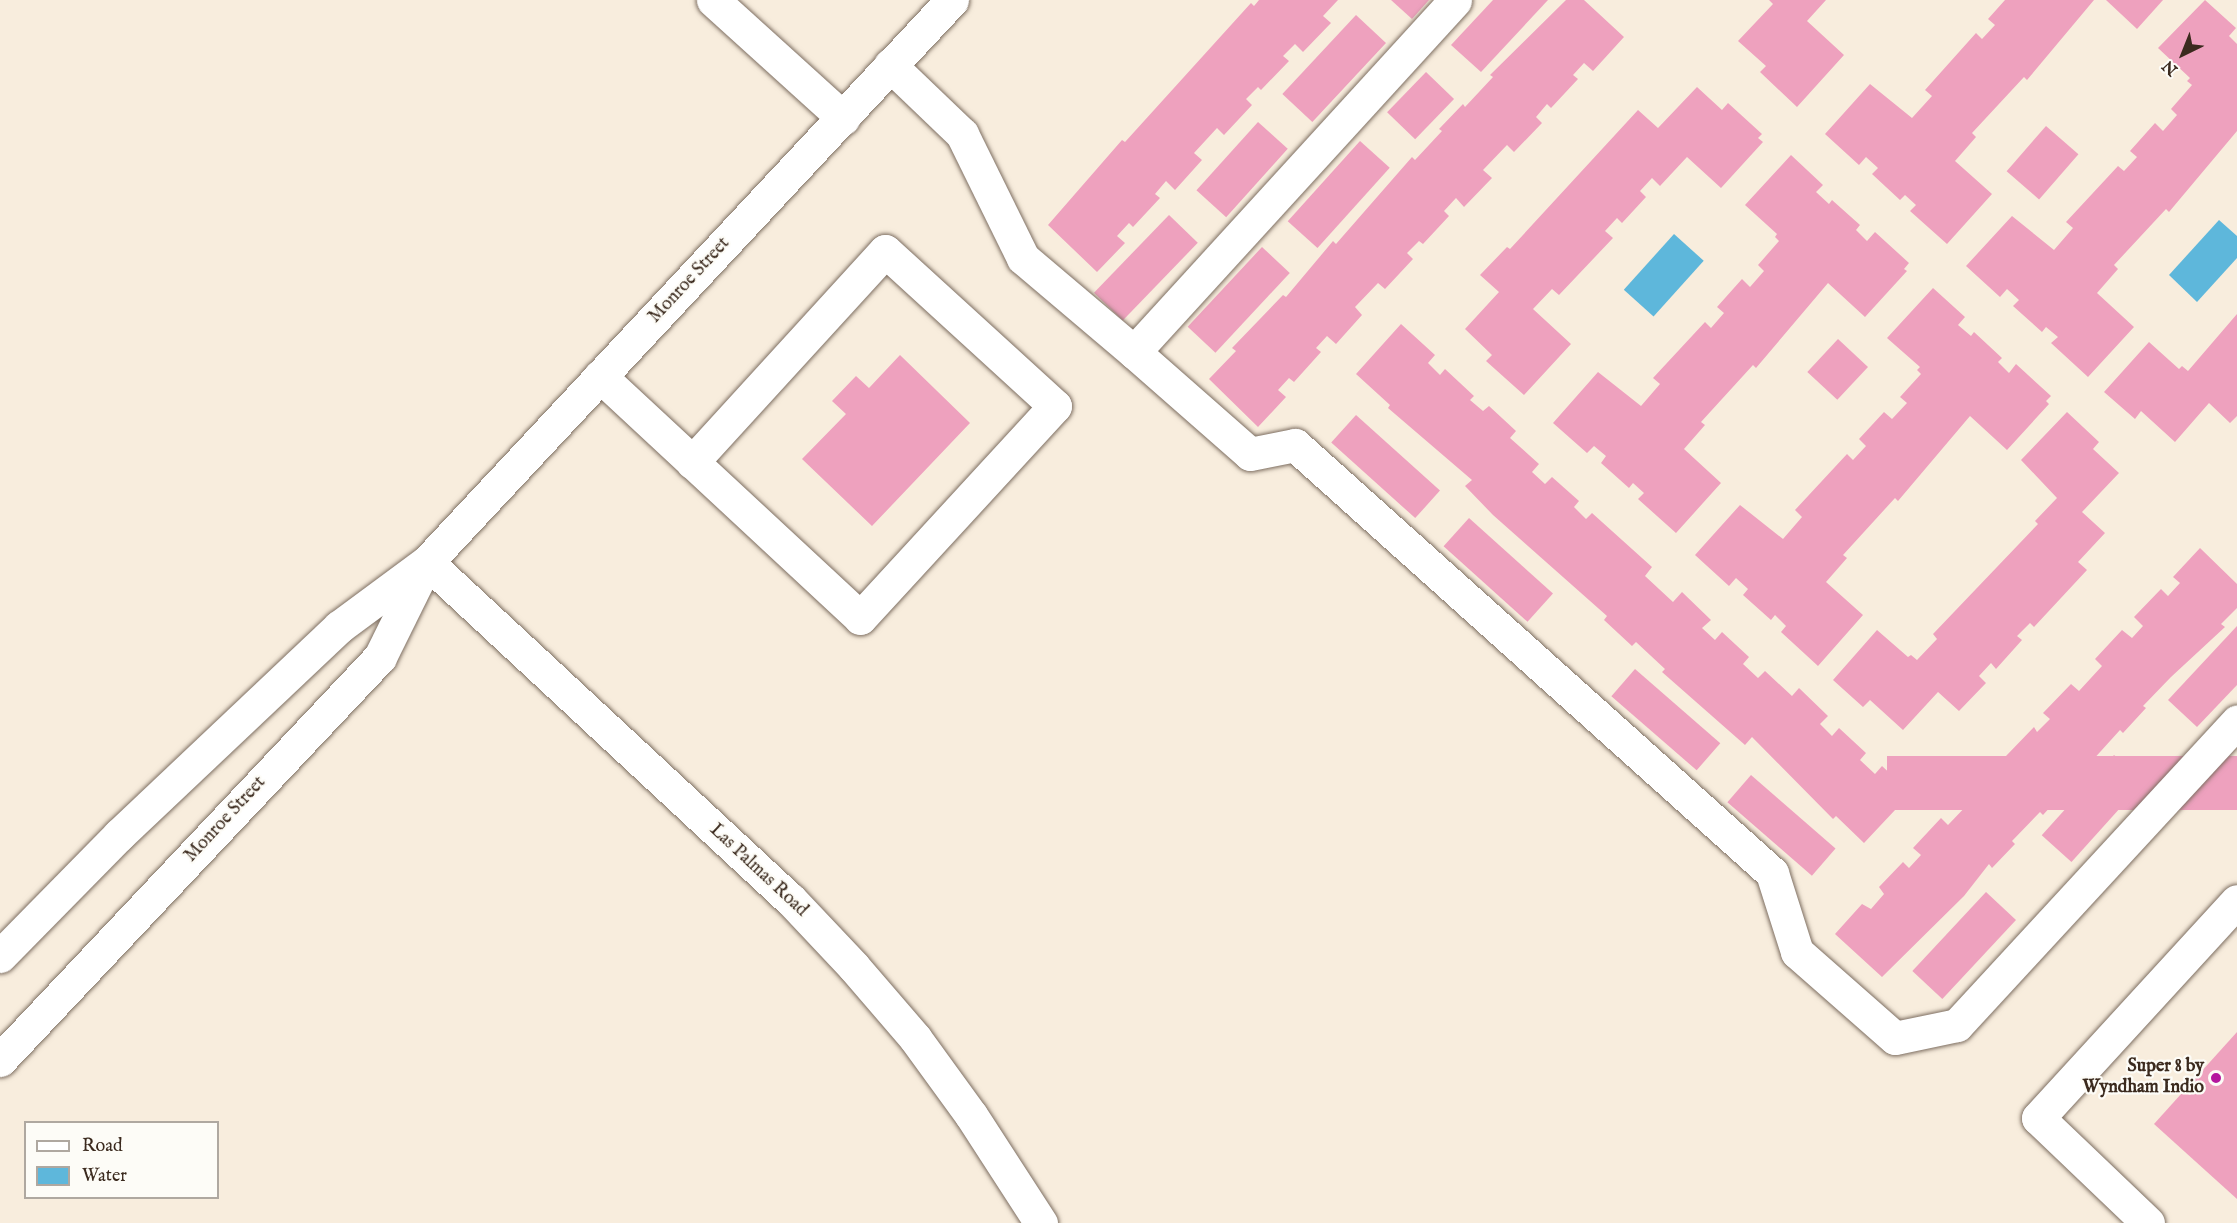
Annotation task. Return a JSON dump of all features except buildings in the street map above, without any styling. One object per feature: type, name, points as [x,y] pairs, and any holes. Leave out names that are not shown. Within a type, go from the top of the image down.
[{"type":"main road","points":[[713,0],[843,118]]},
{"type":"main road","name":"Monroe Street","points":[[0,956],[119,835],[339,627],[427,562],[952,0]]},
{"type":"main road","points":[[1134,352],[1455,0]]},
{"type":"main road","points":[[890,65],[962,134],[1023,258],[1250,454],[1295,445],[1772,873],[1797,952],[1895,1038],[1957,1025],[2237,722]]},
{"type":"main road","points":[[600,376],[692,462],[860,618],[1055,406],[885,251],[692,462]]},
{"type":"main road","name":"Monroe Street","points":[[0,1060],[380,657],[427,562]]},
{"type":"main road","name":"Las Palmas Road","points":[[427,562],[790,899],[854,967],[957,1096],[1041,1223]]},
{"type":"main road","points":[[2148,1223],[2038,1118],[2237,902]]},
{"type":"water","points":[[2219,220],[2237,236],[2237,258],[2197,302],[2169,275]]},
{"type":"water","points":[[1674,234],[1704,261],[1654,317],[1624,290]]},
{"type":"place","name":"Super 8 by Wyndham Indio","points":[[2216,1078]]}]
